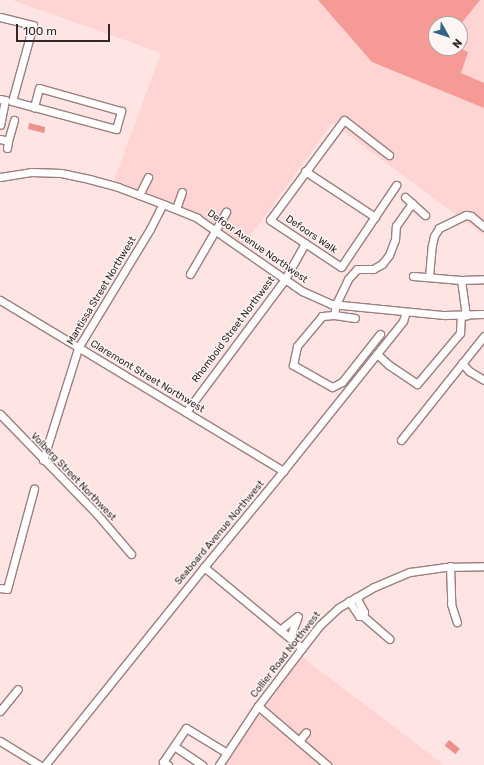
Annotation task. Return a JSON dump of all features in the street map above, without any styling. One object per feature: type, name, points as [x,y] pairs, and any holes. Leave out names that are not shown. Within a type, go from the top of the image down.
[{"type":"street","points":[[0,16],[33,25],[6,100],[0,124]]},
{"type":"street","points":[[6,100],[116,129],[121,111],[40,88],[34,107]]},
{"type":"street","points":[[7,148],[14,120]]},
{"type":"street","name":"Defoors Walk","points":[[389,155],[344,120],[270,220],[341,267],[396,185]]},
{"type":"street","points":[[0,139],[8,140]]},
{"type":"street","points":[[305,171],[375,218]]},
{"type":"street","name":"Defoor Avenue Northwest","points":[[0,175],[31,172],[62,174],[88,179],[163,204],[197,218],[310,296],[336,304],[406,312],[463,316],[484,314]]},
{"type":"street","points":[[139,195],[148,177]]},
{"type":"street","points":[[176,209],[182,192]]},
{"type":"street","points":[[405,197],[426,215]]},
{"type":"street","points":[[334,315],[336,304],[348,279],[357,270],[373,269],[382,264],[389,255],[395,239],[396,226],[412,203]]},
{"type":"street","name":"Mantissa Street Northwest","points":[[43,460],[78,348],[150,229],[163,204]]},
{"type":"street","points":[[190,274],[214,229],[226,212]]},
{"type":"street","points":[[429,277],[432,245],[434,236],[439,228],[466,215],[471,216],[484,227]]},
{"type":"street","name":"Rhomboid Street Northwest","points":[[186,412],[285,279],[305,242]]},
{"type":"street","points":[[413,276],[457,280],[484,279]]},
{"type":"street","points":[[377,354],[389,365],[417,384],[460,333],[463,316],[457,280]]},
{"type":"street","name":"Claremont Street Northwest","points":[[0,300],[284,471]]},
{"type":"street","name":"Seaboard Avenue Northwest","points":[[45,765],[204,567],[284,471],[403,321],[406,312]]},
{"type":"street","points":[[355,318],[334,315],[322,316],[297,346],[293,365],[332,387],[345,379],[380,334]]},
{"type":"street","points":[[401,440],[484,336]]},
{"type":"street","points":[[462,363],[469,371],[484,380]]},
{"type":"street","points":[[345,379],[352,385]]},
{"type":"street","name":"Volberg Street Northwest","points":[[0,414],[96,513],[131,554]]},
{"type":"street","points":[[3,589],[34,489]]},
{"type":"street","points":[[450,566],[451,604],[457,622]]},
{"type":"street","name":"Collier Road Northwest","points":[[219,765],[258,706],[320,625],[338,608],[374,587],[410,572],[428,568],[450,566],[484,566]]},
{"type":"street","points":[[204,567],[302,648]]},
{"type":"street","points":[[356,597],[364,612],[364,616]]},
{"type":"street","points":[[349,601],[359,616],[364,616],[389,639]]},
{"type":"street","points":[[280,630],[298,616],[290,637]]},
{"type":"street","points":[[0,711],[18,689]]},
{"type":"street","points":[[258,706],[327,765]]},
{"type":"street","points":[[165,763],[186,728],[227,753]]},
{"type":"street","points":[[300,741],[306,732]]},
{"type":"street","points":[[0,741],[39,765]]},
{"type":"street","points":[[174,746],[202,765]]},
{"type":"shaded area","points":[[12,0],[484,0],[484,235],[332,123],[242,248],[197,218],[112,186],[161,53]]},
{"type":"shaded area","points":[[318,0],[480,0],[467,16],[428,16],[428,56],[467,56],[461,73],[484,83],[484,108],[372,62]]},
{"type":"shaded area","points":[[29,123],[45,127],[44,133],[28,129]]},
{"type":"shaded area","points":[[297,653],[444,765],[222,765]]},
{"type":"shaded area","points":[[449,740],[460,749],[455,754],[445,745]]}]
